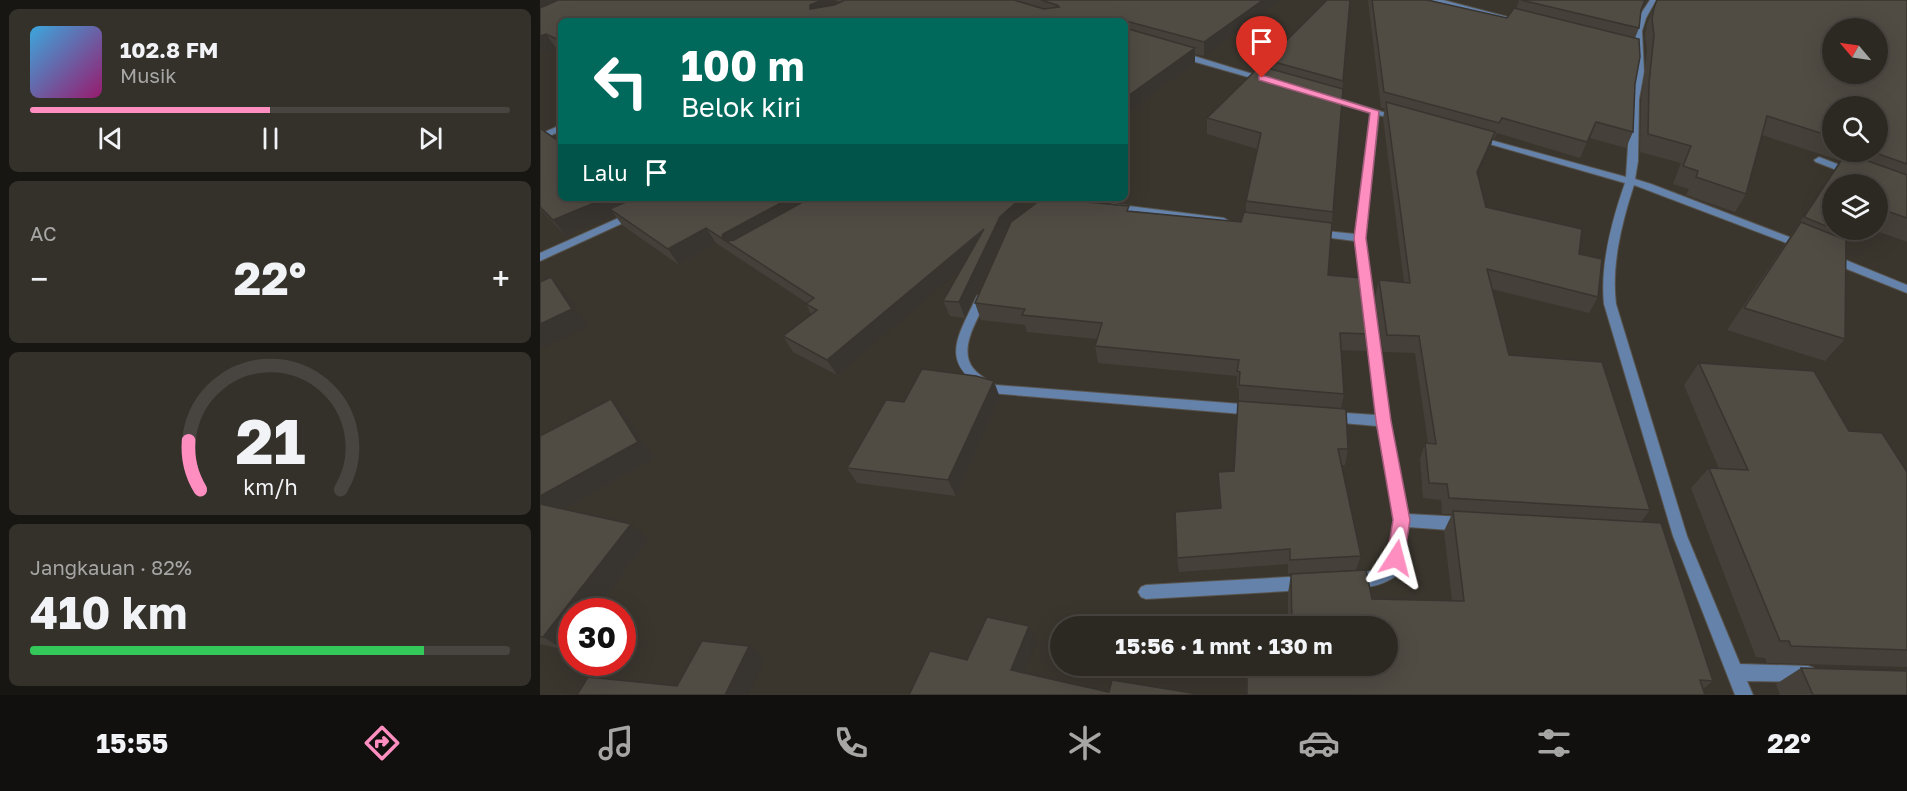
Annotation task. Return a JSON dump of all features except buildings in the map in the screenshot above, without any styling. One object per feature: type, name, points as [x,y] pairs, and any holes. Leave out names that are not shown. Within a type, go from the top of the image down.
[{"type":"street","points":[[1434,0],[1537,26]]},
{"type":"street","points":[[1648,3],[1638,31],[1635,50],[1630,181],[1620,212],[1608,285],[1610,304],[1674,536],[1737,672],[1744,695]]},
{"type":"street","points":[[1172,52],[1273,81]]},
{"type":"street","points":[[1318,95],[1408,120]]},
{"type":"street","points":[[1146,592],[1381,578],[1392,571],[1402,520],[1383,421],[1360,238],[1375,111]]},
{"type":"street","points":[[540,136],[558,129]]},
{"type":"street","points":[[1464,136],[1630,181],[1728,215],[1812,250]]},
{"type":"street","points":[[1819,160],[1855,174]]},
{"type":"street","points":[[1106,206],[1233,222]]},
{"type":"street","points":[[540,257],[647,208]]},
{"type":"street","points":[[1302,231],[1360,238]]},
{"type":"street","points":[[1823,254],[1907,289]]},
{"type":"street","points":[[991,279],[962,344],[962,363],[974,380],[994,390],[1266,411]]},
{"type":"street","points":[[1313,415],[1383,421]]},
{"type":"street","points":[[1402,520],[1483,525]]},
{"type":"street","points":[[1737,672],[1828,675]]},
{"type":"route","points":[[1262,78],[1375,111],[1360,238],[1383,421],[1402,520],[1396,558]]}]
